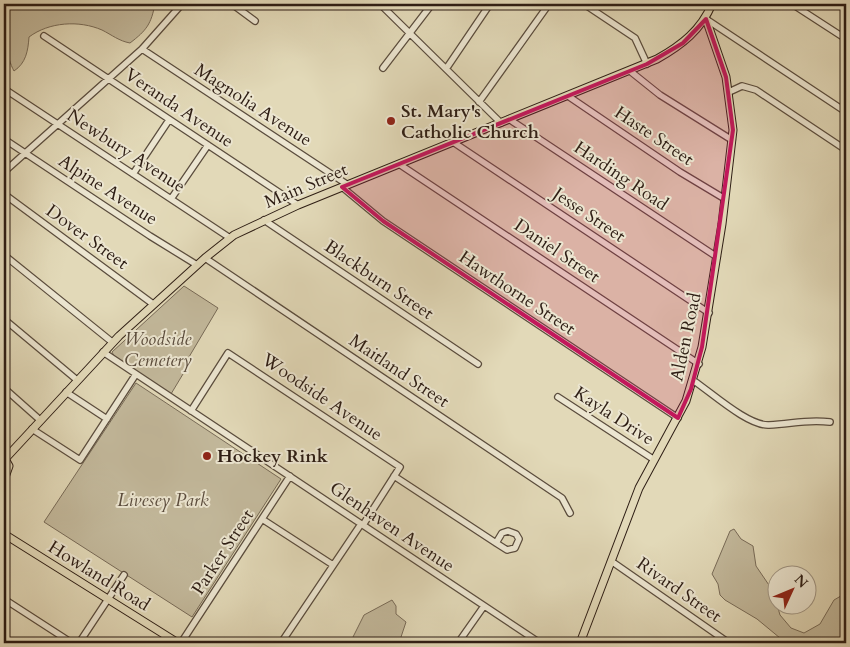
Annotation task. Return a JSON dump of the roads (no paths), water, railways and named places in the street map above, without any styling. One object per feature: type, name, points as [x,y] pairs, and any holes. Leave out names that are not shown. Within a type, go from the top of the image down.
[{"type":"main road","points":[[706,19],[712,4]]},
{"type":"main road","name":"Main Street","points":[[4,459],[112,342],[205,258],[230,238],[298,205],[647,64],[686,40],[706,19]]},
{"type":"main road","name":"Alden Road","points":[[580,643],[633,502],[653,459],[678,418],[694,381],[709,313],[725,199],[733,120],[724,69],[706,19]]},
{"type":"main road","points":[[4,459],[10,466],[4,480]]},
{"type":"main road","name":"Howland Road","points":[[4,534],[180,643]]},
{"type":"street","points":[[4,172],[142,49],[182,4]]},
{"type":"street","points":[[232,4],[255,21]]},
{"type":"street","points":[[380,4],[501,123]]},
{"type":"street","points":[[383,68],[432,4]]},
{"type":"street","points":[[446,69],[490,4]]},
{"type":"street","points":[[480,102],[548,4]]},
{"type":"street","points":[[584,4],[635,38],[647,64]]},
{"type":"street","points":[[792,4],[846,39]]},
{"type":"street","points":[[706,19],[846,112]]},
{"type":"street","name":"Veranda Avenue","points":[[44,36],[298,205]]},
{"type":"street","name":"Magnolia Avenue","points":[[142,49],[345,186]]},
{"type":"street","points":[[630,71],[660,95],[732,140]]},
{"type":"street","points":[[729,92],[742,86],[756,90],[846,150]]},
{"type":"street","name":"Newbury Avenue","points":[[6,90],[230,238]]},
{"type":"street","name":"Haste Street","points":[[568,96],[680,172],[725,199]]},
{"type":"street","name":"Harding Road","points":[[509,119],[717,257]]},
{"type":"street","points":[[133,174],[169,120]]},
{"type":"street","name":"Alpine Avenue","points":[[4,139],[198,265]]},
{"type":"street","name":"Jesse Street","points":[[453,142],[709,313]]},
{"type":"street","points":[[171,199],[208,146]]},
{"type":"street","name":"Daniel Street","points":[[400,164],[698,364]]},
{"type":"street","name":"Hawthorne Street","points":[[345,186],[383,221],[678,418]]},
{"type":"street","name":"Dover Street","points":[[4,194],[153,304]]},
{"type":"street","name":"Blackburn Street","points":[[264,220],[478,364]]},
{"type":"street","points":[[4,255],[112,342]]},
{"type":"street","name":"Maitland Street","points":[[205,258],[562,498],[570,514]]},
{"type":"street","points":[[4,320],[77,380]]},
{"type":"street","name":"Glenhaven Avenue","points":[[103,352],[540,643]]},
{"type":"street","name":"Woodside Avenue","points":[[191,410],[228,353],[400,467],[394,476]]},
{"type":"street","points":[[32,429],[80,460],[136,374]]},
{"type":"street","points":[[694,381],[755,422],[769,425],[806,420],[830,422]]},
{"type":"street","points":[[4,388],[40,420]]},
{"type":"street","points":[[66,392],[107,420]]},
{"type":"street","name":"Kayla Drive","points":[[558,397],[653,459]]},
{"type":"street","name":"Parker Street","points":[[180,643],[290,476]]},
{"type":"street","points":[[281,643],[394,476],[496,543]]},
{"type":"street","points":[[262,518],[333,565]]},
{"type":"street","name":"Rivard Street","points":[[611,561],[729,643]]},
{"type":"street","points":[[80,643],[124,575]]},
{"type":"street","points":[[4,599],[72,643]]},
{"type":"street","points":[[458,643],[484,606]]},
{"type":"place","name":"St. Mary's Catholic Church","points":[[391,121]]},
{"type":"place","name":"Hockey Rink","points":[[207,456]]},
{"type":"park label","name":"Woodside Cemetery","points":[[158,349]]},
{"type":"park label","name":"Livesey Park","points":[[163,500]]}]
